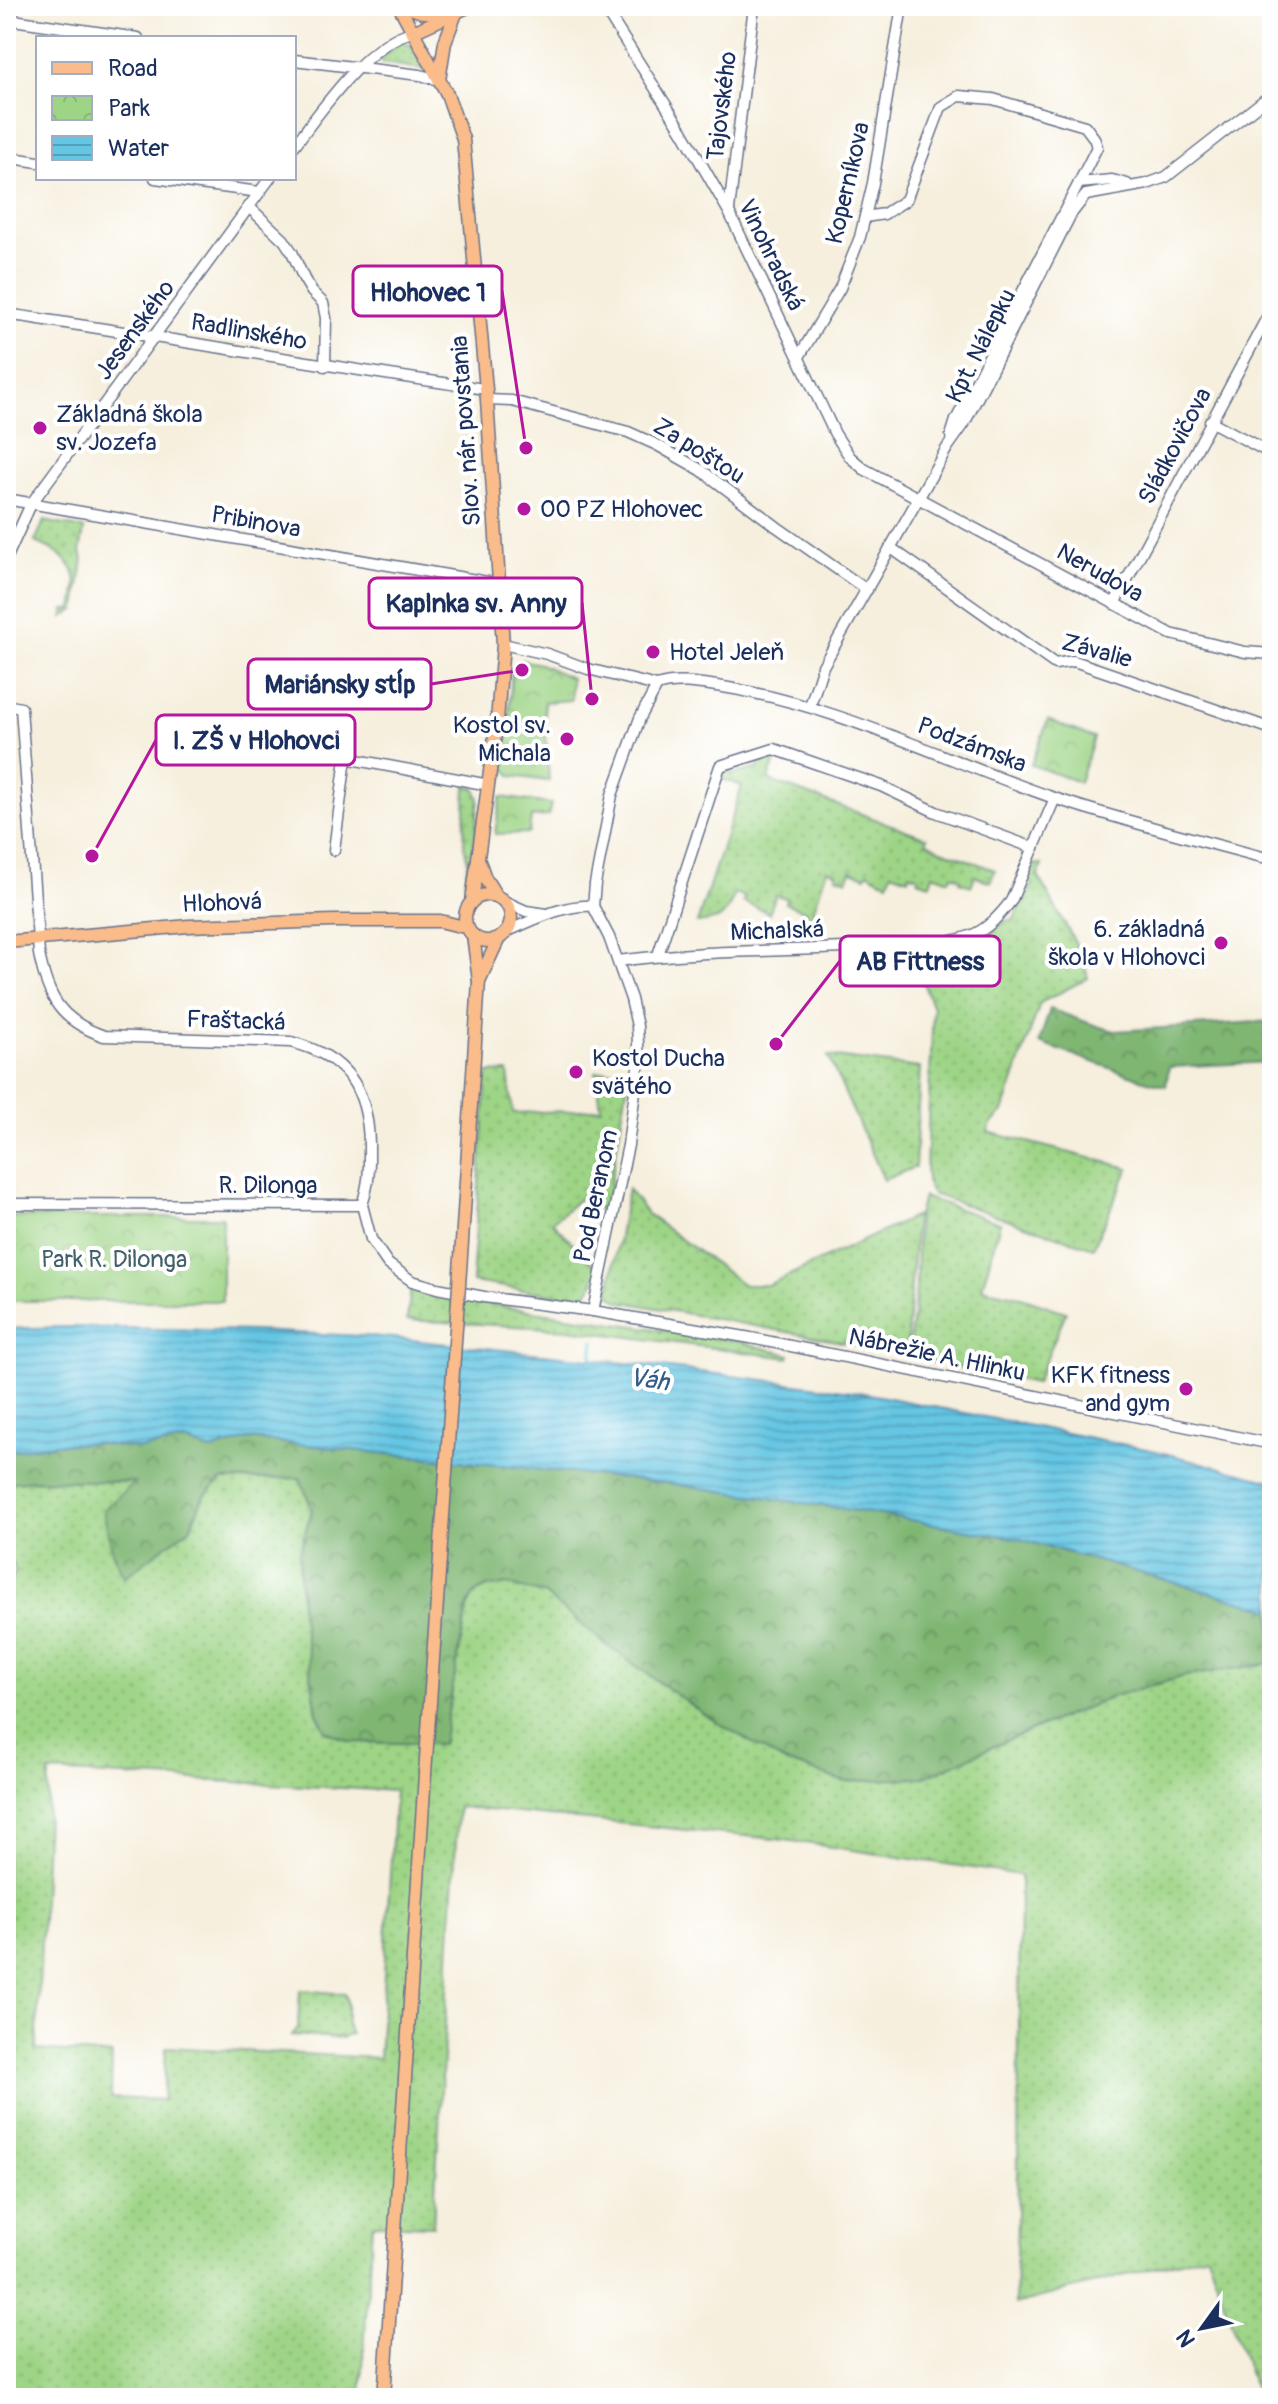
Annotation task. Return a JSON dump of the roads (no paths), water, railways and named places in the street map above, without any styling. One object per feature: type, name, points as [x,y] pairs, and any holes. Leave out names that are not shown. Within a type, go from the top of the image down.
[{"type":"main road","points":[[402,6],[422,12],[456,13]]},
{"type":"main road","name":"Slov. nár. povstania","points":[[402,6],[453,107],[465,150],[486,394],[503,644],[489,785],[479,861],[469,906]]},
{"type":"main road","points":[[413,32],[470,6]]},
{"type":"main road","points":[[439,80],[445,42],[456,13]]},
{"type":"main road","points":[[479,861],[485,878],[511,913],[511,920],[479,981]]},
{"type":"main road","points":[[384,2398],[479,981],[470,931],[465,921],[469,906],[483,895],[501,899]]},
{"type":"main road","name":"Hlohová","points":[[440,921],[469,906]]},
{"type":"main road","name":"Hlohová","points":[[6,942],[189,926],[340,921],[440,921],[470,931]]},
{"type":"main road","points":[[470,931],[486,941],[503,935]]},
{"type":"street","name":"Vinohradská","points":[[603,6],[683,132],[729,212],[835,434],[850,457],[864,469],[920,498]]},
{"type":"street","name":"Tajovského","points":[[729,212],[754,6]]},
{"type":"street","name":"Koperníkova","points":[[799,357],[840,288],[860,237],[873,183],[902,6]]},
{"type":"street","points":[[6,19],[124,36]]},
{"type":"street","points":[[296,143],[341,83],[398,35],[413,32]]},
{"type":"street","points":[[296,60],[439,80]]},
{"type":"street","name":"Kpt. Nálepku","points":[[810,706],[823,666],[947,448],[964,424],[1071,214],[1086,195],[1147,184],[1166,177],[1272,94]]},
{"type":"street","points":[[865,217],[884,214],[906,200],[941,107],[959,96],[993,99],[1085,126],[1094,138],[1097,147],[956,420],[947,448]]},
{"type":"street","points":[[6,157],[36,162]]},
{"type":"street","points":[[182,180],[259,192]]},
{"type":"street","name":"Jesenského","points":[[6,559],[31,504],[268,180]]},
{"type":"street","points":[[1079,183],[1112,180],[1132,185]]},
{"type":"street","points":[[249,207],[284,240],[304,279],[323,303],[326,318],[325,366]]},
{"type":"street","name":"Sládkovičova","points":[[1114,604],[1272,308]]},
{"type":"street","name":"Radlinského","points":[[6,314],[156,336],[486,394]]},
{"type":"street","name":"Za poštou","points":[[486,394],[628,432],[657,445],[701,470],[867,590]]},
{"type":"street","points":[[1210,421],[1272,454]]},
{"type":"street","name":"Nerudova","points":[[920,498],[1171,634],[1245,652],[1272,654]]},
{"type":"street","name":"Pribinova","points":[[6,499],[499,584]]},
{"type":"street","name":"Závalie","points":[[891,548],[1055,664],[1074,661],[1272,729]]},
{"type":"street","name":"Podzámska","points":[[503,644],[657,686],[702,684],[810,706],[1055,798],[1262,857],[1272,856]]},
{"type":"street","points":[[503,935],[549,915],[582,905],[593,906],[612,795],[640,718],[657,686]]},
{"type":"street","name":"Fraštacká","points":[[6,705],[21,708],[39,958],[48,988],[68,1018],[83,1029],[104,1036],[291,1042],[317,1050],[347,1072],[359,1089],[369,1121],[370,1182],[362,1205]]},
{"type":"street","points":[[658,955],[720,766],[774,749],[881,786],[936,812],[1034,848]]},
{"type":"street","points":[[334,850],[346,758],[489,785]]},
{"type":"street","name":"Michalská","points":[[618,961],[658,955],[916,944],[972,936],[992,922],[1011,901],[1055,798]]},
{"type":"street","points":[[501,899],[526,911],[549,915]]},
{"type":"street","name":"Pod Beranom","points":[[593,906],[631,999],[637,1026],[639,1060],[628,1145],[593,1311]]},
{"type":"street","name":"R. Dilonga","points":[[6,1204],[362,1205]]},
{"type":"street","name":"Nábrežie A. Hlinku","points":[[362,1205],[371,1239],[388,1264],[412,1281],[484,1297],[593,1311],[841,1355],[1272,1444]]},
{"type":"water","name":"Váh","points":[[65,1327],[383,1337],[653,1366],[859,1392],[1156,1451],[1272,1481],[1272,1610],[1020,1539],[668,1483],[248,1439],[211,1451],[185,1441],[140,1449],[96,1443],[56,1444],[6,1451],[6,1329]]},
{"type":"waterway","points":[[592,1359],[594,1341]]},
{"type":"place","name":"Základná škola sv. Jozefa","points":[[40,428]]},
{"type":"place","name":"Hlohovec 1","points":[[526,448]]},
{"type":"place","name":"OO PZ Hlohovec","points":[[524,509]]},
{"type":"place","name":"Hotel Jeleň","points":[[653,652]]},
{"type":"place","name":"Mariánsky stĺp","points":[[522,670]]},
{"type":"place","name":"Kaplnka sv. Anny","points":[[592,699]]},
{"type":"place","name":"Kostol sv. Michala","points":[[567,739]]},
{"type":"place","name":"I. ZŠ v Hlohovci","points":[[92,856]]},
{"type":"place","name":"6. základná škola v Hlohovci","points":[[1221,943]]},
{"type":"place","name":"AB Fittness","points":[[776,1044]]},
{"type":"place","name":"Kostol Ducha svätého","points":[[576,1072]]},
{"type":"place","name":"KFK fitness and gym","points":[[1186,1389]]},
{"type":"park label","name":"Park R. Dilonga","points":[[114,1259]]}]
